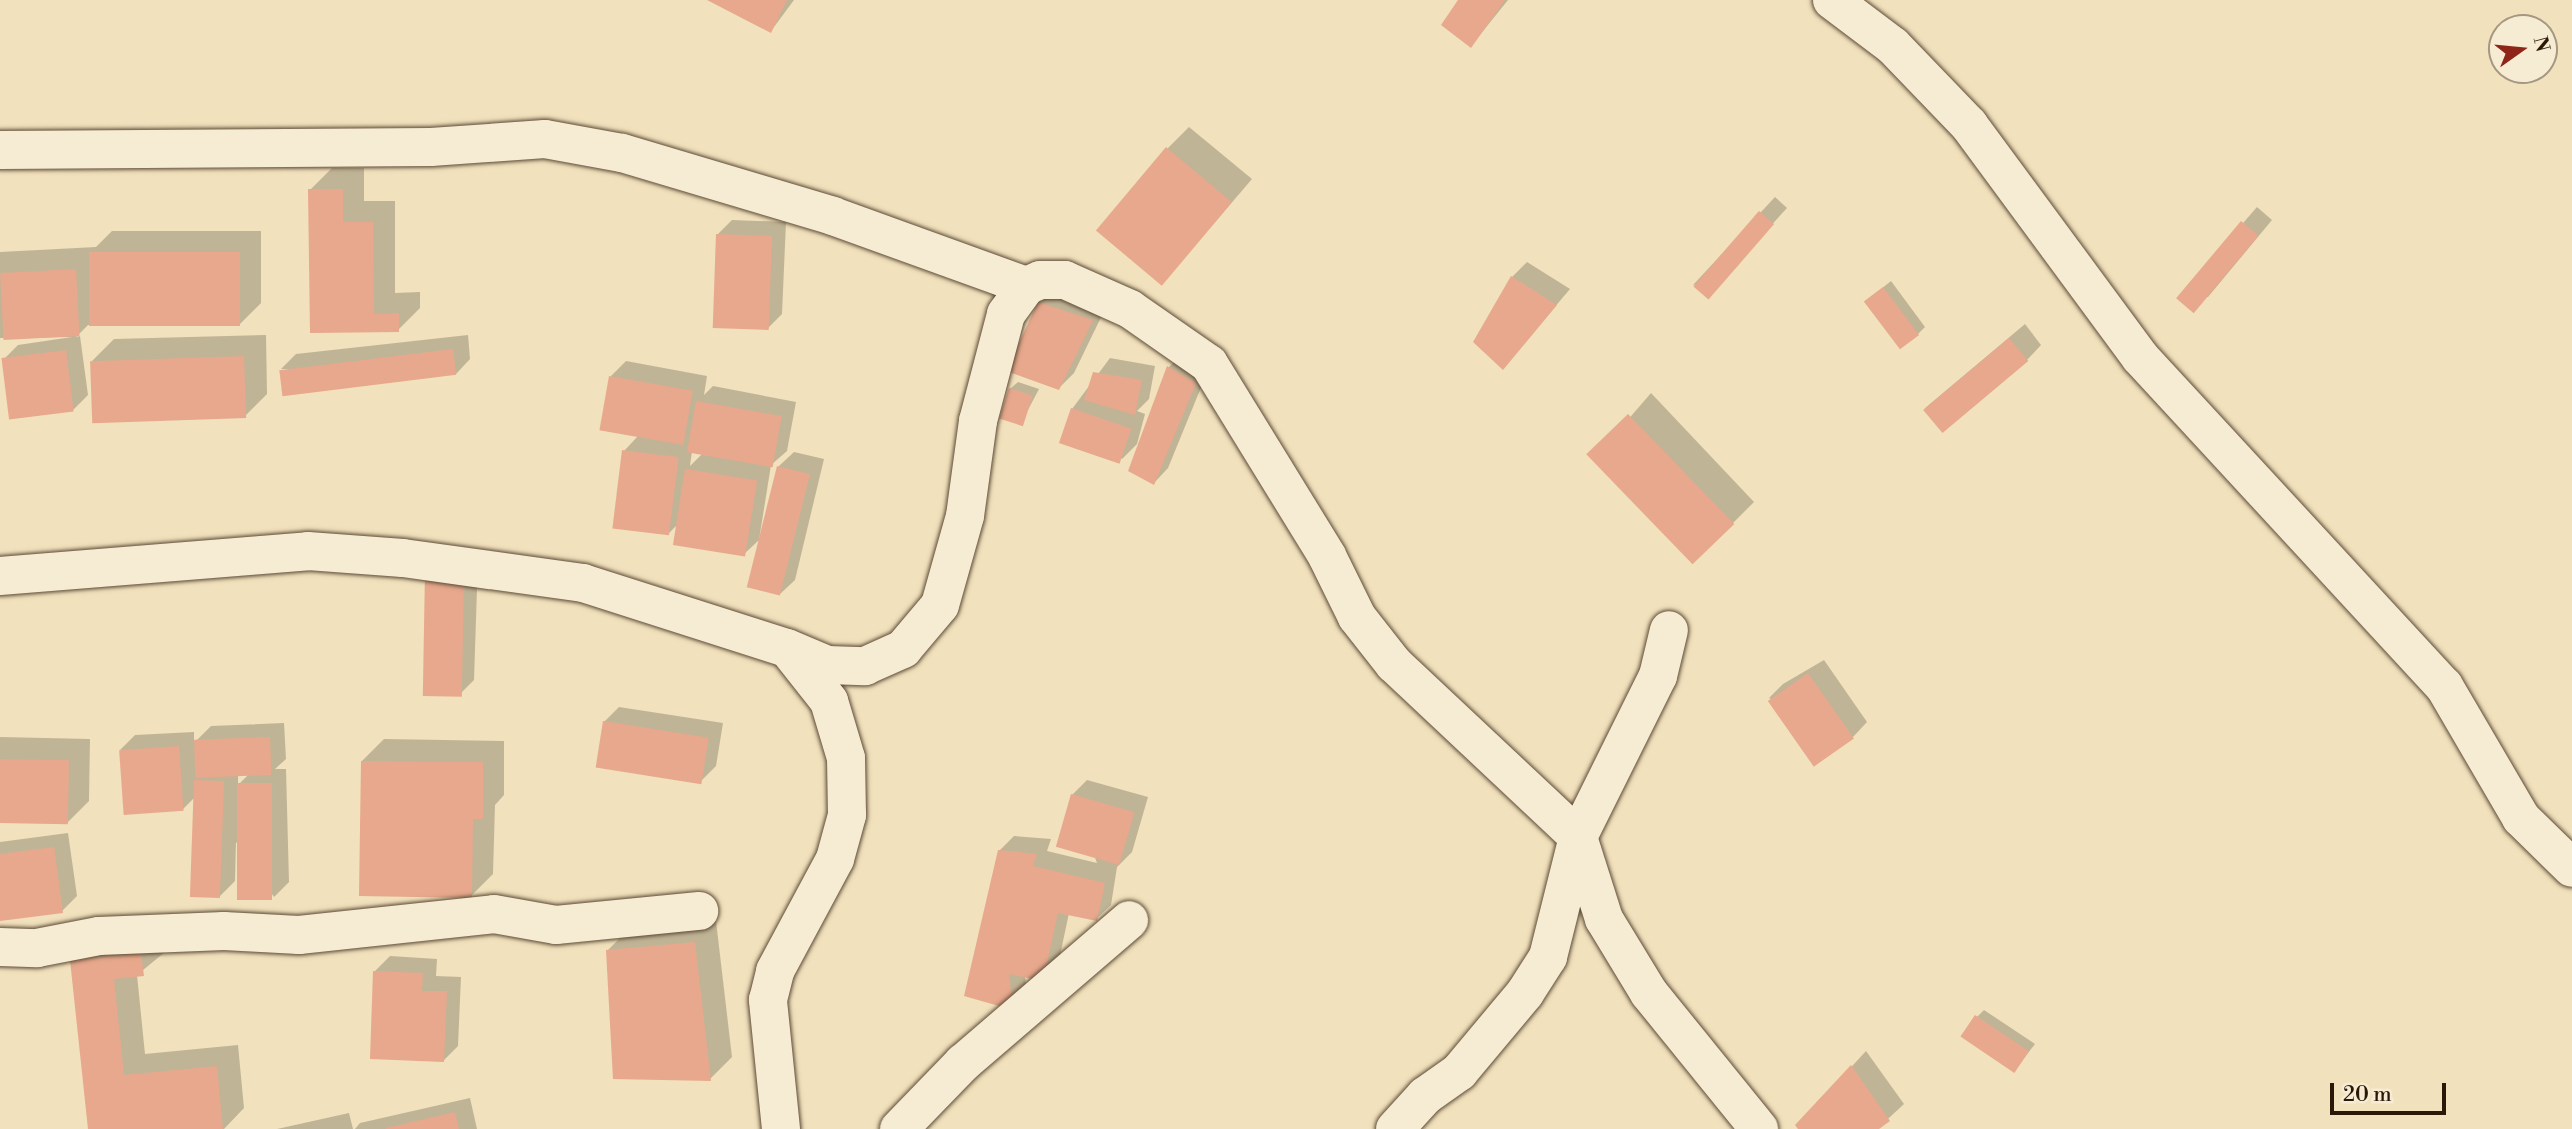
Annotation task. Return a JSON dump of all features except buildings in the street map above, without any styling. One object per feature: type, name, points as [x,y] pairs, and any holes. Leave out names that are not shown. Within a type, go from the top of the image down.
[{"type":"street","points":[[1832,0],[1893,46],[1969,125],[2140,357],[2444,686],[2521,818],[2572,868]]},
{"type":"street","points":[[0,150],[431,147],[545,139],[622,153],[833,216],[1026,285],[1048,278],[1065,280],[1130,309],[1209,364],[1327,556],[1357,617],[1394,664],[1578,837],[1604,919],[1649,993],[1759,1129]]},
{"type":"street","points":[[0,576],[309,551],[403,558],[583,583],[787,648],[827,665],[865,666],[903,649],[940,604],[965,516],[978,421],[996,348],[1006,314],[1026,285]]},
{"type":"street","points":[[1395,1129],[1425,1096],[1459,1072],[1531,984],[1548,957],[1578,837],[1658,676],[1669,630]]},
{"type":"street","points":[[781,1129],[768,1000],[775,971],[835,859],[847,815],[846,758],[829,701],[787,648]]},
{"type":"street","points":[[0,947],[37,948],[99,936],[224,931],[312,934],[494,914],[556,925],[699,911]]},
{"type":"street","points":[[899,1129],[963,1063],[1129,920]]}]
